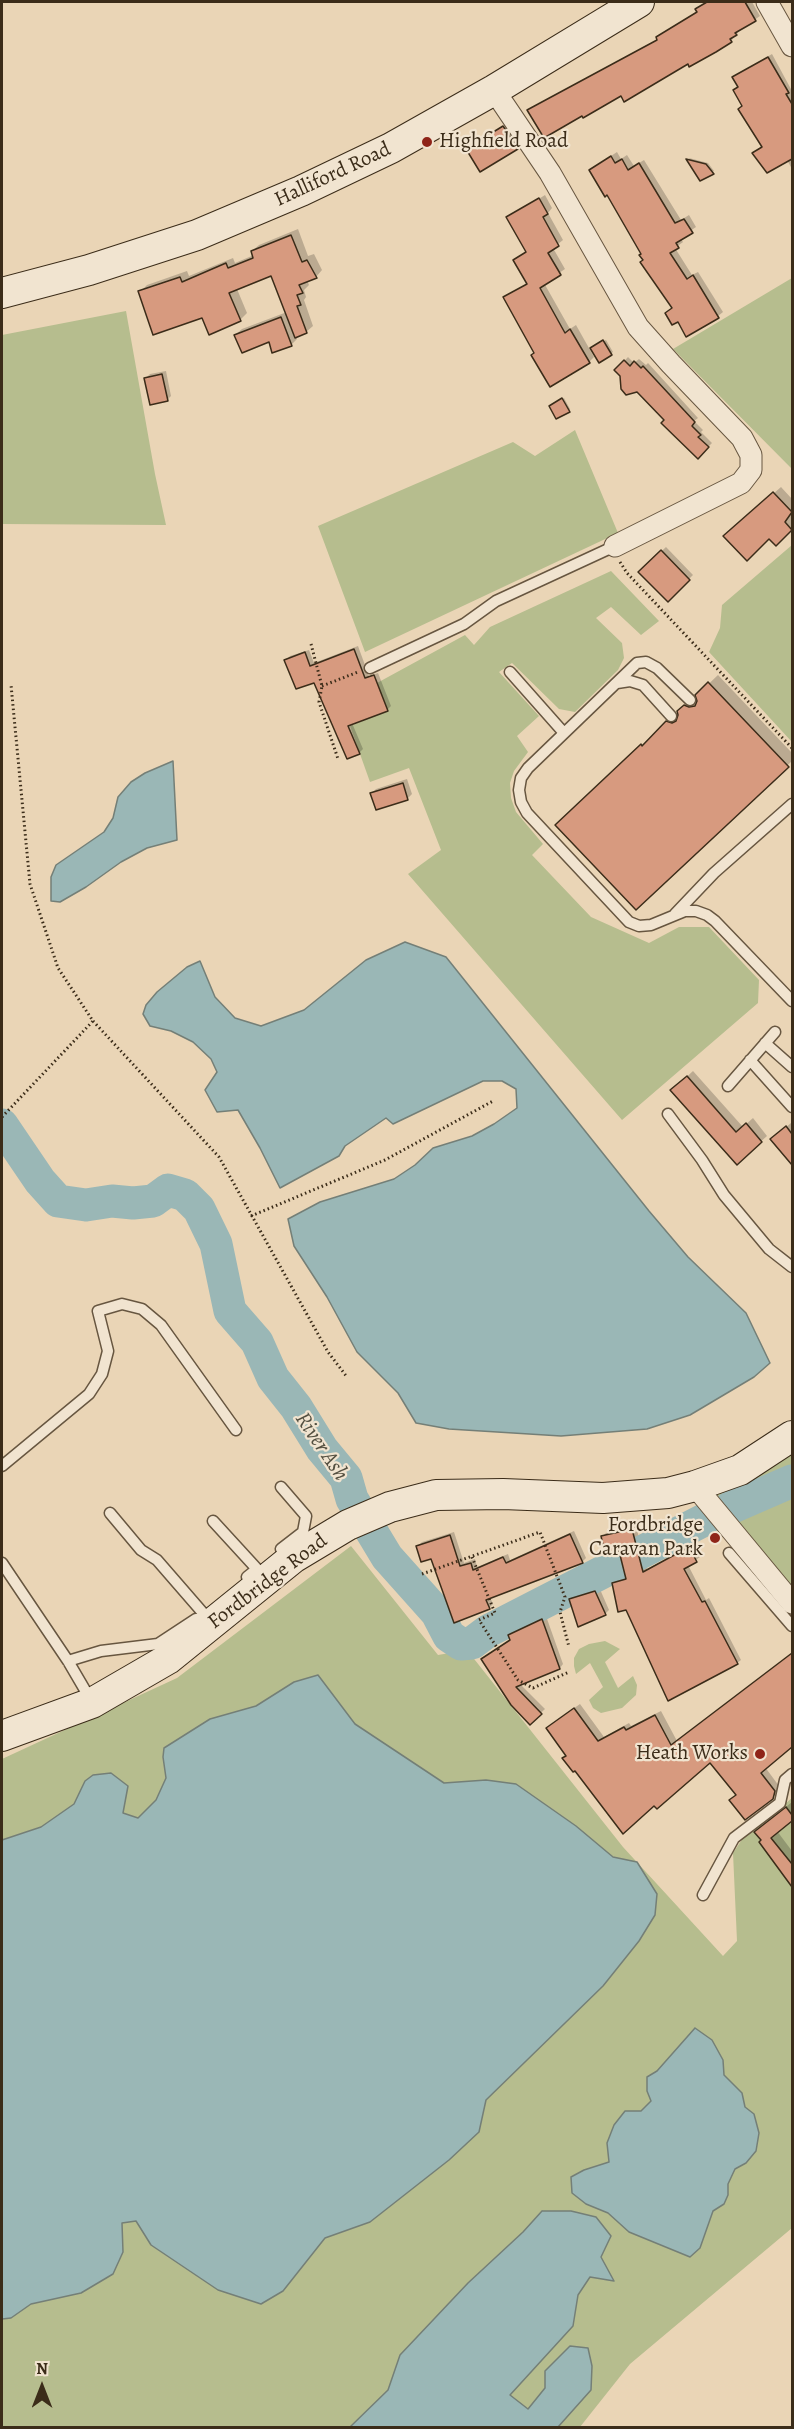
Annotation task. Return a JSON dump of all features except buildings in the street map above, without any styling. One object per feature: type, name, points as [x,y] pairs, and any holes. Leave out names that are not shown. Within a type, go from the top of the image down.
[{"type":"street","name":"Halliford Road","points":[[2,293],[89,270],[223,225],[392,148],[494,90],[639,2]]},
{"type":"street","points":[[767,2],[792,46]]},
{"type":"street","points":[[494,90],[550,172],[638,327],[670,364],[742,438],[751,455],[752,470],[741,483],[615,546]]},
{"type":"street","name":"Fordbridge Road","points":[[2,1736],[92,1703],[168,1659],[261,1569],[292,1558],[348,1525],[390,1507],[436,1496],[503,1494],[603,1498],[668,1493],[740,1470],[792,1436]]},
{"type":"street","points":[[695,1486],[792,1603]]},
{"type":"lane","points":[[370,668],[464,624],[496,601],[615,546]]},
{"type":"lane","points":[[690,700],[657,668],[646,662],[637,663],[528,768],[521,778],[519,790],[521,802],[526,813],[629,922],[639,926],[651,925],[675,914],[696,911],[716,921],[792,1000]]},
{"type":"lane","points":[[510,672],[564,733]]},
{"type":"lane","points":[[616,684],[630,681],[643,685],[671,716]]},
{"type":"lane","points":[[675,914],[714,873],[792,804]]},
{"type":"lane","points":[[728,1086],[775,1032]]},
{"type":"lane","points":[[765,1043],[792,1067]]},
{"type":"lane","points":[[750,1060],[792,1107]]},
{"type":"lane","points":[[668,1114],[702,1160],[724,1195],[769,1249],[792,1267]]},
{"type":"lane","points":[[2,1466],[89,1394],[102,1374],[108,1351],[98,1311],[122,1304],[142,1309],[161,1325],[236,1430]]},
{"type":"lane","points":[[213,1521],[261,1569],[303,1532],[306,1516],[281,1487]]},
{"type":"lane","points":[[68,1661],[100,1651],[158,1644],[207,1610],[157,1560],[141,1550],[110,1513]]},
{"type":"lane","points":[[729,1553],[792,1626]]},
{"type":"lane","points":[[2,1563],[68,1661],[92,1703]]},
{"type":"lane","points":[[703,1895],[734,1838],[780,1803],[785,1780],[792,1774]]},
{"type":"path","points":[[615,546],[619,560],[627,573],[792,748]]},
{"type":"path","points":[[311,644],[322,686],[319,702],[338,759]]},
{"type":"path","points":[[322,686],[370,668]]},
{"type":"path","points":[[12,685],[30,884],[58,968],[93,1021],[219,1157],[328,1352],[346,1377]]},
{"type":"path","points":[[2,1117],[93,1021]]},
{"type":"path","points":[[251,1216],[385,1160],[493,1101]]},
{"type":"path","points":[[422,1574],[540,1532],[564,1594],[560,1612],[569,1647]]},
{"type":"path","points":[[472,1557],[495,1613],[479,1620],[482,1628],[518,1680],[533,1688],[569,1672]]},
{"type":"green space","points":[[792,278],[792,469],[673,349]]},
{"type":"green space","points":[[126,311],[166,525],[2,524],[2,335]]},
{"type":"green space","points":[[575,430],[618,533],[365,652],[318,526],[513,442],[535,456]]},
{"type":"green space","points":[[792,545],[792,742],[709,652],[720,628],[722,605]]},
{"type":"green space","points":[[611,571],[659,621],[641,635],[611,607],[596,618],[622,643],[624,658],[618,670],[575,712],[559,709],[512,663],[499,672],[539,716],[517,736],[528,752],[514,771],[510,783],[511,798],[516,812],[543,844],[532,855],[591,917],[649,943],[679,927],[709,927],[759,980],[758,1003],[622,1120],[408,874],[441,850],[409,768],[370,782],[350,726],[387,711],[377,683],[465,635],[474,645],[490,627]]},
{"type":"green space","points":[[792,1441],[792,1604],[702,1495]]},
{"type":"green space","points":[[351,1546],[438,1655],[467,1650],[623,1847],[723,1956],[737,1941],[733,1853],[743,1838],[792,1798],[792,2228],[630,2364],[580,2427],[2,2427],[2,1759],[177,1678]]},
{"type":"green space","points":[[605,1641],[620,1649],[605,1662],[618,1688],[633,1676],[637,1685],[636,1695],[622,1708],[601,1713],[593,1708],[589,1700],[603,1687],[590,1663],[576,1674],[574,1658],[579,1649],[589,1644]]},
{"type":"water","points":[[173,761],[177,840],[147,848],[121,862],[60,902],[51,901],[51,877],[56,865],[104,832],[113,818],[118,797],[131,782]]},
{"type":"water","points":[[405,942],[446,957],[649,1211],[688,1257],[746,1313],[770,1363],[754,1377],[690,1415],[647,1429],[561,1436],[449,1429],[416,1423],[398,1393],[357,1352],[327,1297],[294,1246],[288,1219],[320,1202],[394,1179],[415,1165],[433,1148],[472,1136],[494,1124],[517,1108],[516,1089],[502,1081],[483,1081],[393,1124],[386,1118],[345,1146],[339,1156],[280,1188],[238,1110],[217,1112],[205,1090],[217,1072],[211,1059],[193,1042],[171,1031],[150,1026],[143,1014],[146,1005],[157,992],[187,967],[200,961],[215,997],[235,1018],[261,1026],[304,1010],[366,960]]},
{"type":"water","points":[[318,1675],[355,1724],[444,1783],[486,1780],[516,1784],[576,1826],[613,1857],[637,1862],[657,1894],[655,1915],[639,1941],[603,1986],[486,2100],[479,2132],[449,2160],[370,2222],[325,2238],[283,2291],[261,2304],[218,2290],[151,2245],[136,2221],[122,2223],[123,2252],[113,2274],[81,2293],[31,2304],[11,2318],[2,2319],[2,1840],[41,1827],[74,1804],[85,1781],[93,1775],[111,1773],[128,1786],[123,1813],[138,1818],[156,1800],[166,1778],[164,1748],[210,1719],[256,1706],[294,1682]]},
{"type":"water","points":[[695,2028],[712,2040],[723,2060],[724,2075],[742,2093],[745,2107],[754,2114],[759,2133],[756,2151],[746,2163],[735,2169],[728,2184],[728,2195],[724,2204],[713,2211],[700,2248],[690,2257],[629,2232],[608,2213],[586,2204],[572,2193],[571,2177],[609,2162],[607,2143],[614,2125],[625,2111],[641,2111],[651,2101],[647,2091],[647,2077],[657,2071]]},
{"type":"water","points":[[542,2211],[571,2211],[596,2217],[611,2236],[601,2257],[614,2281],[590,2277],[578,2295],[573,2326],[510,2395],[528,2409],[545,2388],[545,2371],[570,2346],[588,2348],[592,2366],[591,2390],[558,2427],[350,2427],[388,2390],[400,2355],[468,2283],[523,2232]]},
{"type":"waterway","name":"River Ash","points":[[2,1125],[40,1181],[58,1201],[86,1205],[112,1201],[133,1203],[153,1201],[168,1190],[185,1195],[199,1209],[216,1244],[230,1311],[257,1342],[273,1378],[296,1407],[322,1449],[346,1478],[352,1499],[387,1557],[437,1613],[449,1636],[461,1644],[472,1643],[488,1631],[704,1520]]},
{"type":"waterway","name":"River Ash","points":[[730,1508],[792,1481]]},
{"type":"place","name":"Highfield Road","points":[[427,142]]},
{"type":"place","name":"Fordbridge Caravan Park","points":[[715,1538]]},
{"type":"place","name":"Heath Works","points":[[760,1754]]}]
